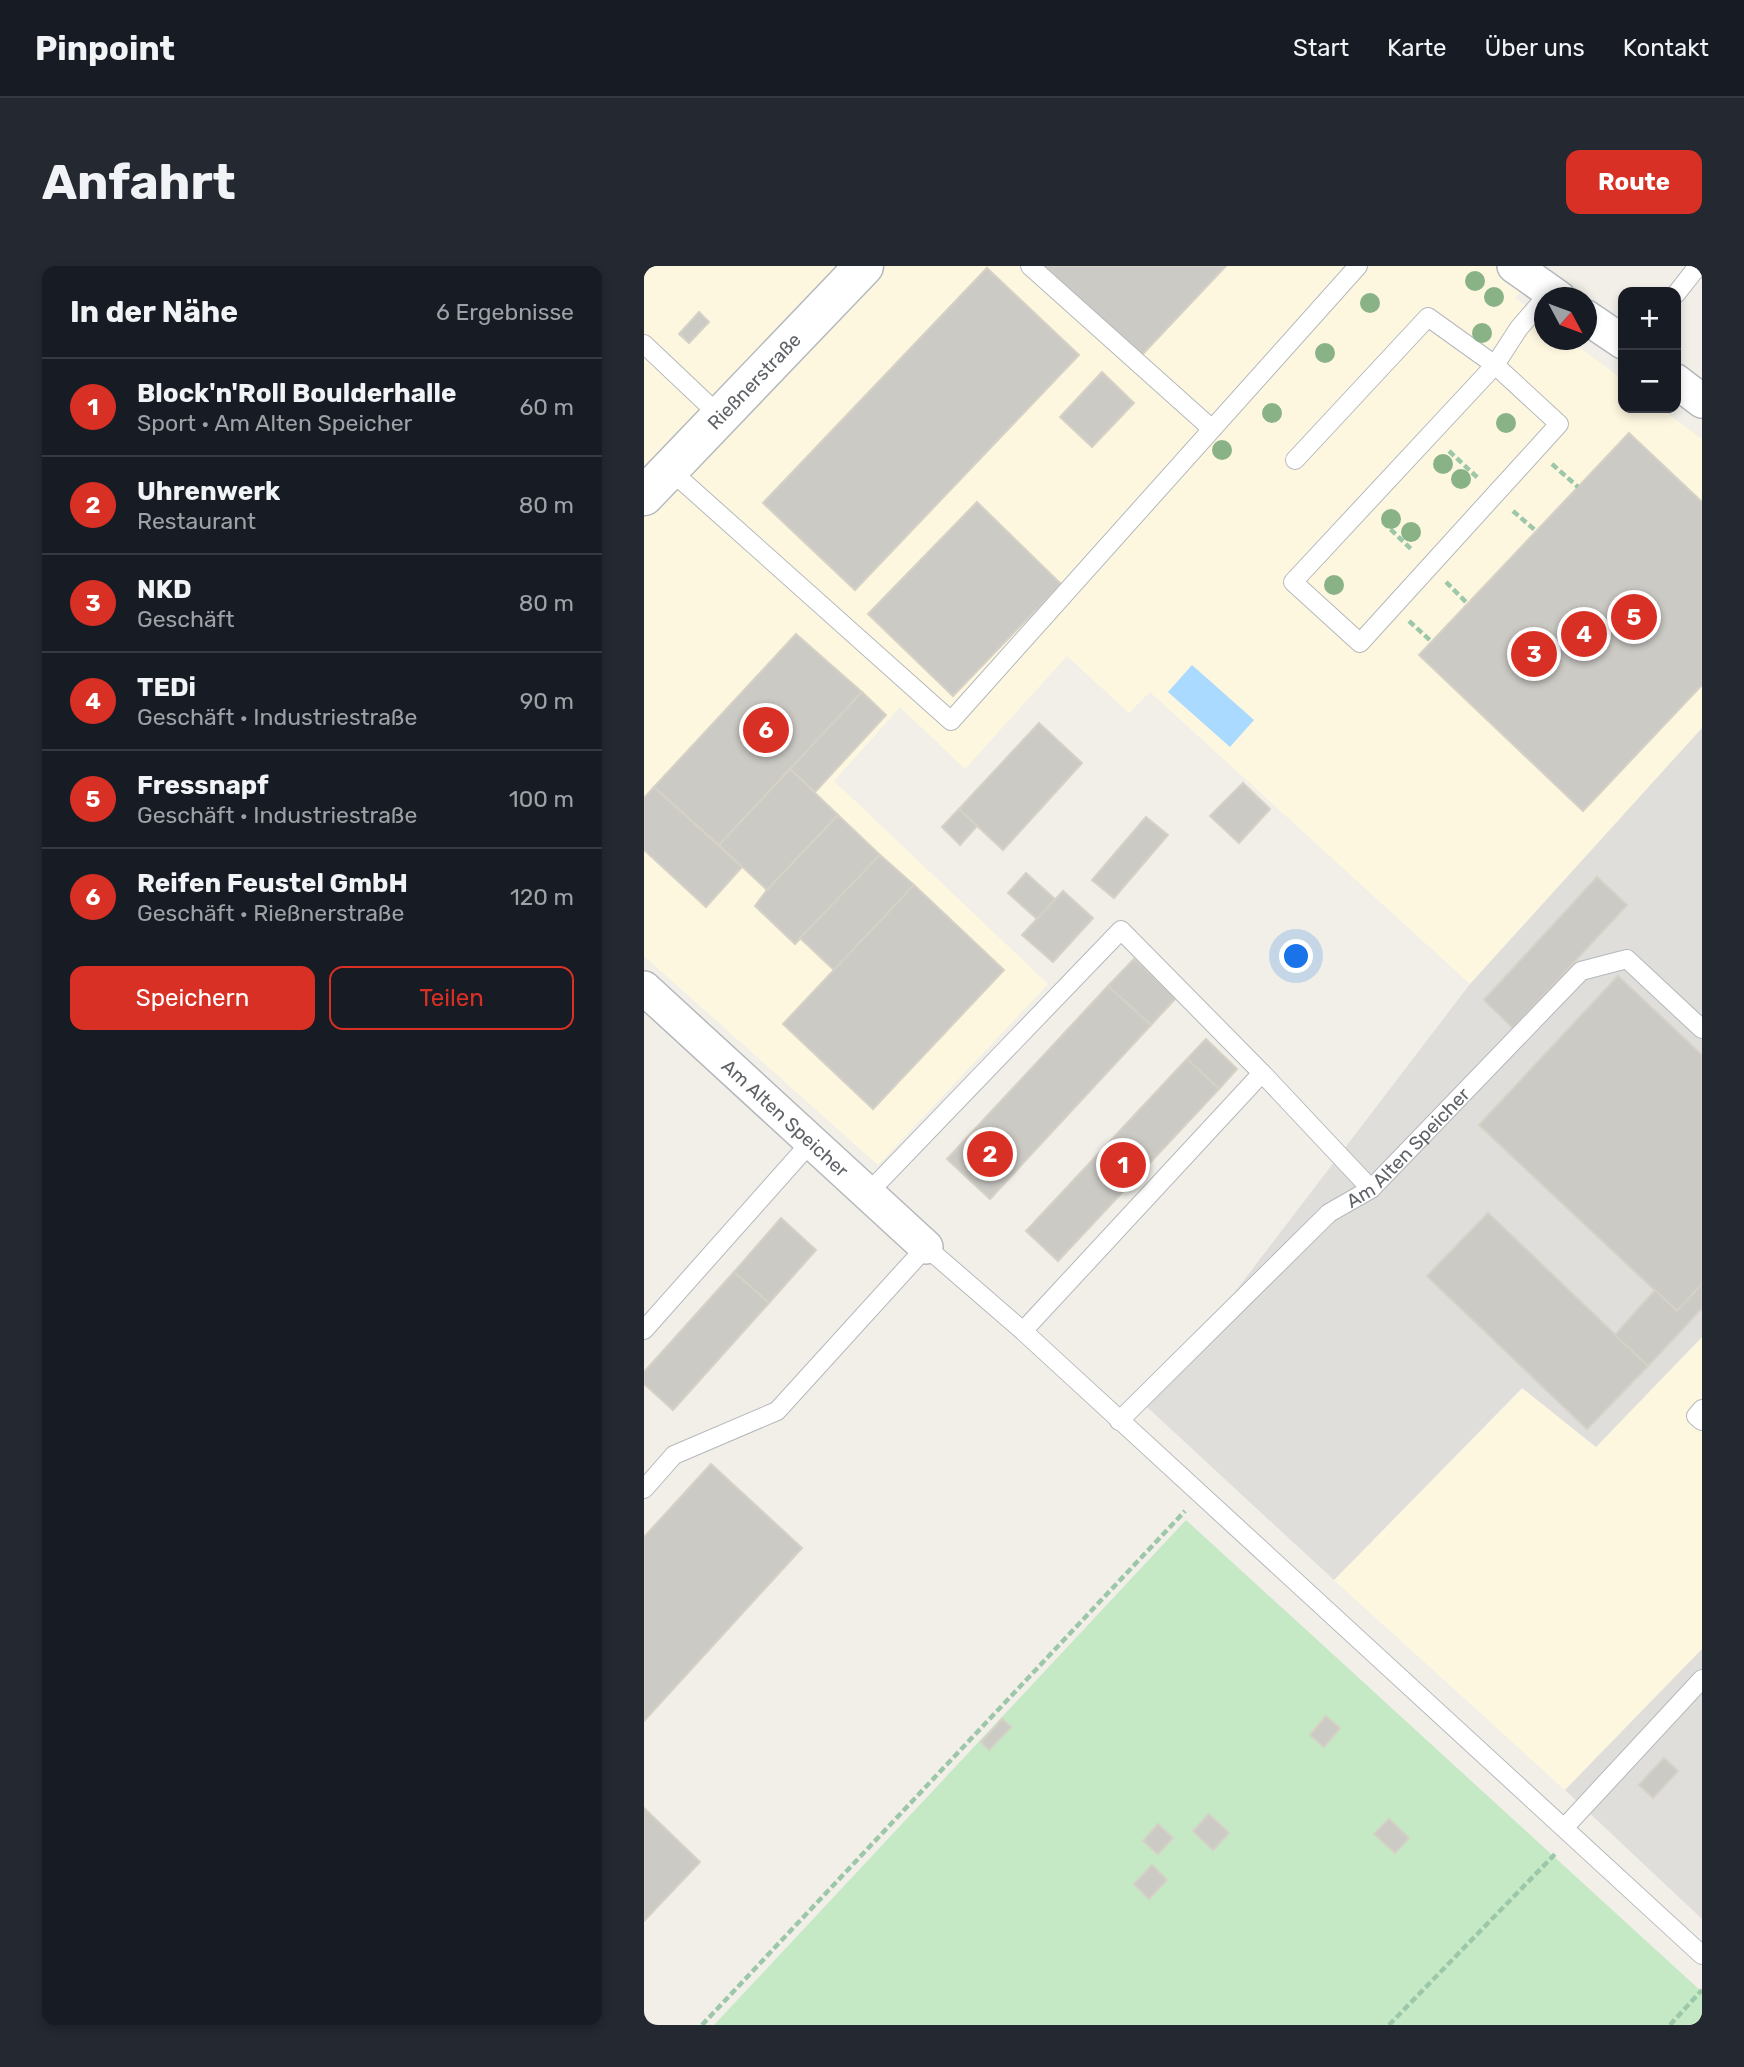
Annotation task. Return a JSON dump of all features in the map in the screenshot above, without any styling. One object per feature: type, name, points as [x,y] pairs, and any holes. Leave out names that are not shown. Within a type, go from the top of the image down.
[{"type":"street","name":"Rießnerstraße","points":[[657,483],[864,266]]},
{"type":"street","points":[[1520,268],[1540,287]]},
{"type":"street","points":[[1597,324],[1618,339]]},
{"type":"street","points":[[1681,385],[1702,401]]},
{"type":"street","name":"Am Alten Speicher","points":[[644,988],[926,1247]]},
{"type":"lane","points":[[1030,266],[1212,429]]},
{"type":"lane","points":[[657,483],[951,721],[1358,266]]},
{"type":"lane","points":[[1681,287],[1698,266]]},
{"type":"lane","points":[[1295,460],[1428,317],[1495,365],[1559,424],[1360,643],[1293,582],[1495,365],[1520,328],[1534,314]]},
{"type":"lane","points":[[644,344],[720,416]]},
{"type":"lane","points":[[868,1193],[1121,930],[1262,1073],[1371,1189]]},
{"type":"lane","name":"Am Alten Speicher","points":[[1119,1421],[1329,1213],[1371,1189],[1581,971],[1627,959],[1702,1029]]},
{"type":"lane","points":[[1023,1331],[1262,1073]]},
{"type":"lane","points":[[644,1330],[811,1142]]},
{"type":"lane","points":[[644,1489],[674,1455],[777,1411],[926,1247],[1023,1331],[1702,1955]]},
{"type":"lane","points":[[1702,1409],[1696,1416],[1702,1421]]},
{"type":"lane","points":[[1568,1832],[1702,1679]]},
{"type":"path","points":[[1536,449],[1578,487]]},
{"type":"path","points":[[702,2025],[1200,1495]]},
{"type":"path","points":[[1388,2025],[1568,1832]]},
{"type":"path","points":[[1670,2025],[1702,1990]]},
{"type":"shaded area","points":[[644,266],[1544,266],[1515,298],[1534,312],[1534,350],[1583,350],[1618,376],[1618,413],[1667,413],[1702,439],[1702,728],[1470,984],[1150,692],[1129,713],[1067,656],[965,769],[900,707],[834,781],[1048,984],[878,1165],[644,956]]},
{"type":"shaded area","points":[[1702,728],[1702,1337],[1596,1447],[1522,1388],[1334,1580],[1147,1407],[1470,984]]},
{"type":"shaded area","points":[[1702,1337],[1702,1649],[1565,1790],[1334,1580],[1523,1388],[1596,1447]]},
{"type":"shaded area","points":[[1702,1649],[1702,1919],[1565,1790]]},
{"type":"green space","points":[[1186,1520],[1702,1992],[1702,2025],[714,2025]]},
{"type":"water","points":[[1192,665],[1254,720],[1230,747],[1168,692]]},
{"type":"building","points":[[1045,266],[1226,266],[1140,357]]},
{"type":"building","points":[[987,268],[1079,355],[855,590],[763,503]]},
{"type":"building","points":[[699,312],[709,322],[689,343],[679,334]]},
{"type":"building","points":[[1102,372],[1134,403],[1092,447],[1060,417]]},
{"type":"building","points":[[1629,433],[1702,502],[1702,685],[1583,811],[1419,655]]},
{"type":"building","points":[[977,502],[1061,584],[953,696],[868,614]]},
{"type":"building","points":[[796,634],[862,692],[719,845],[654,787]]},
{"type":"building","points":[[862,692],[886,715],[815,792],[790,769]]},
{"type":"building","points":[[1039,723],[1082,763],[1003,850],[959,809]]},
{"type":"building","points":[[790,769],[838,815],[767,890],[719,845]]},
{"type":"building","points":[[1243,783],[1270,809],[1239,843],[1210,816]]},
{"type":"building","points":[[654,787],[742,867],[706,907],[644,850],[644,798]]},
{"type":"building","points":[[959,809],[977,826],[960,845],[942,827]]},
{"type":"building","points":[[838,815],[880,855],[795,944],[755,906]]},
{"type":"building","points":[[1146,817],[1168,835],[1114,898],[1092,880]]},
{"type":"building","points":[[880,855],[914,885],[834,970],[800,938]]},
{"type":"building","points":[[1026,873],[1055,899],[1037,919],[1008,893]]},
{"type":"building","points":[[1597,877],[1627,905],[1513,1028],[1484,1000]]},
{"type":"building","points":[[914,885],[1004,970],[873,1109],[783,1024]]},
{"type":"building","points":[[1063,891],[1093,918],[1053,962],[1022,935]]},
{"type":"building","points":[[1134,959],[1176,998],[1151,1025],[1108,986]]},
{"type":"building","points":[[1618,976],[1702,1055],[1702,1284],[1677,1311],[1479,1125]]},
{"type":"building","points":[[1108,986],[1151,1025],[990,1199],[947,1159]]},
{"type":"building","points":[[1206,1039],[1237,1069],[1219,1089],[1187,1059]]},
{"type":"building","points":[[1187,1059],[1219,1089],[1058,1261],[1026,1231]]},
{"type":"building","points":[[1488,1213],[1648,1366],[1587,1429],[1427,1276]]},
{"type":"building","points":[[781,1218],[816,1250],[769,1303],[734,1272]]},
{"type":"building","points":[[734,1272],[769,1303],[673,1410],[644,1384],[644,1372]]},
{"type":"building","points":[[1702,1284],[1702,1308],[1648,1366],[1615,1335],[1655,1290],[1677,1311]]},
{"type":"building","points":[[711,1464],[802,1548],[644,1721],[644,1537]]},
{"type":"building","points":[[1326,1716],[1340,1728],[1324,1747],[1310,1735]]},
{"type":"building","points":[[1002,1719],[1011,1727],[989,1750],[981,1742]]},
{"type":"building","points":[[1664,1758],[1678,1771],[1653,1798],[1639,1785]]},
{"type":"building","points":[[644,1808],[700,1862],[644,1921]]},
{"type":"building","points":[[1209,1814],[1229,1833],[1213,1850],[1193,1831]]},
{"type":"building","points":[[1389,1819],[1409,1838],[1395,1853],[1374,1834]]},
{"type":"building","points":[[1158,1824],[1173,1838],[1158,1854],[1143,1841]]},
{"type":"building","points":[[1152,1865],[1167,1880],[1149,1899],[1134,1884]]},
{"type":"place","name":"Fressnapf","points":[[1634,617]]},
{"type":"place","name":"TEDi","points":[[1584,634]]},
{"type":"place","name":"NKD","points":[[1534,654]]},
{"type":"place","name":"Reifen Feustel GmbH","points":[[766,730]]},
{"type":"place","name":"Uhrenwerk","points":[[990,1154]]},
{"type":"place","name":"Block'n'Roll Boulderhalle","points":[[1123,1165]]}]
